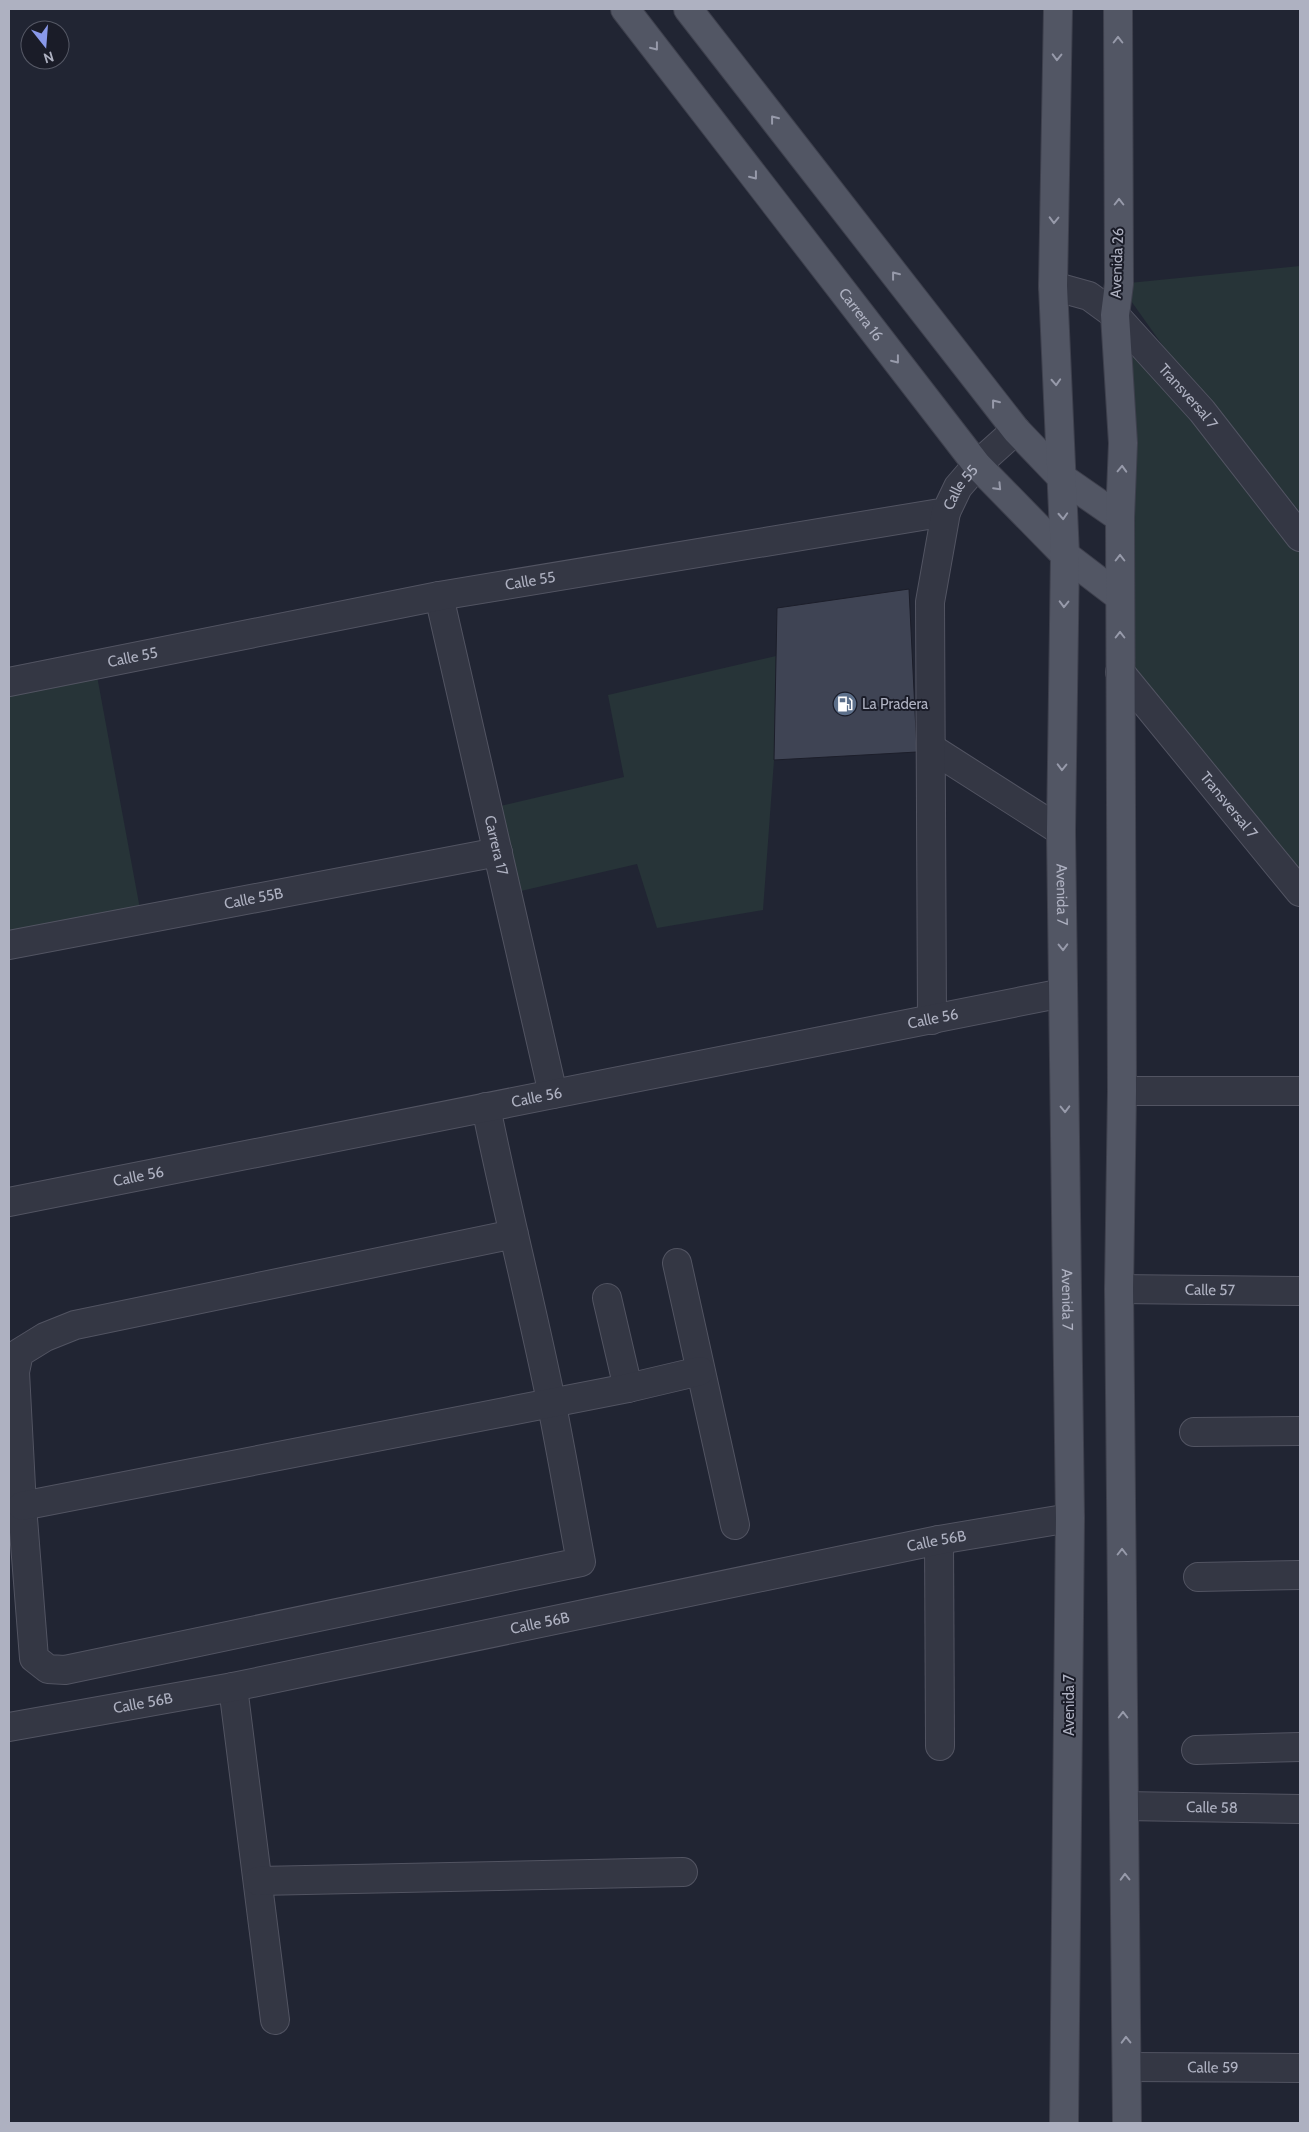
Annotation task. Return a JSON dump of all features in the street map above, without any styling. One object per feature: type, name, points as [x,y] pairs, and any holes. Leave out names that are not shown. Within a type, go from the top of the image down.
[{"type":"main road","name":"Carrera 16","points":[[625,9],[977,465],[1065,556],[1120,597]]},
{"type":"main road","points":[[688,9],[1016,430],[1061,477],[1120,518],[1122,1091],[1119,1289],[1127,2123]]},
{"type":"main road","points":[[1058,9],[1052,286],[1061,477]]},
{"type":"main road","name":"Avenida 26","points":[[1118,9],[1119,284],[1115,315],[1123,443],[1120,518]]},
{"type":"main road","name":"Avenida 7","points":[[1061,477],[1065,556],[1061,831],[1070,1518],[1064,2123]]},
{"type":"street","name":"Transversal 7","points":[[1052,286],[1089,296],[1115,315],[1202,411],[1295,523]]},
{"type":"street","name":"Calle 55","points":[[9,682],[439,596],[946,512],[958,487],[977,465],[1016,430]]},
{"type":"street","points":[[932,1020],[930,602],[946,512]]},
{"type":"street","name":"Carrera 17","points":[[439,596],[553,1094]]},
{"type":"street","name":"Transversal 7","points":[[1120,672],[1300,892]]},
{"type":"street","points":[[932,748],[1061,831]]},
{"type":"street","name":"Calle 55B","points":[[9,945],[498,852]]},
{"type":"street","name":"Calle 56","points":[[9,1202],[1063,993]]},
{"type":"street","points":[[1122,1091],[1300,1091]]},
{"type":"street","points":[[486,1107],[500,1180],[514,1234],[552,1402],[582,1562],[65,1670],[48,1669],[34,1658],[22,1506],[15,1372],[19,1353],[45,1337],[75,1325],[514,1234]]},
{"type":"street","points":[[677,1263],[735,1525]]},
{"type":"street","name":"Calle 57","points":[[1119,1289],[1300,1291]]},
{"type":"street","points":[[607,1298],[628,1388]]},
{"type":"street","points":[[22,1506],[628,1388],[700,1370]]},
{"type":"street","points":[[1194,1432],[1300,1430]]},
{"type":"street","name":"Calle 56B","points":[[9,1726],[234,1687],[939,1540],[1070,1518]]},
{"type":"street","points":[[939,1540],[940,1746]]},
{"type":"street","points":[[1198,1577],[1300,1575]]},
{"type":"street","points":[[234,1687],[275,2020]]},
{"type":"street","points":[[1196,1750],[1300,1747]]},
{"type":"street","name":"Calle 58","points":[[1124,1806],[1300,1809]]},
{"type":"street","points":[[258,1881],[683,1872]]},
{"type":"street","name":"Calle 59","points":[[1127,2066],[1300,2068]]},
{"type":"shaded area","points":[[1300,266],[1300,514],[1284,516],[1119,284]]},
{"type":"shaded area","points":[[1115,315],[1300,541],[1300,892],[1120,672]]},
{"type":"shaded area","points":[[776,656],[774,760],[763,910],[657,928],[637,864],[508,894],[488,809],[624,777],[608,695]]},
{"type":"shaded area","points":[[95,665],[142,920],[9,945],[9,682]]},
{"type":"building","name":"La Pradera","points":[[909,589],[917,752],[774,760],[777,608]]},
{"type":"place","name":"La Pradera","points":[[845,704]]}]
